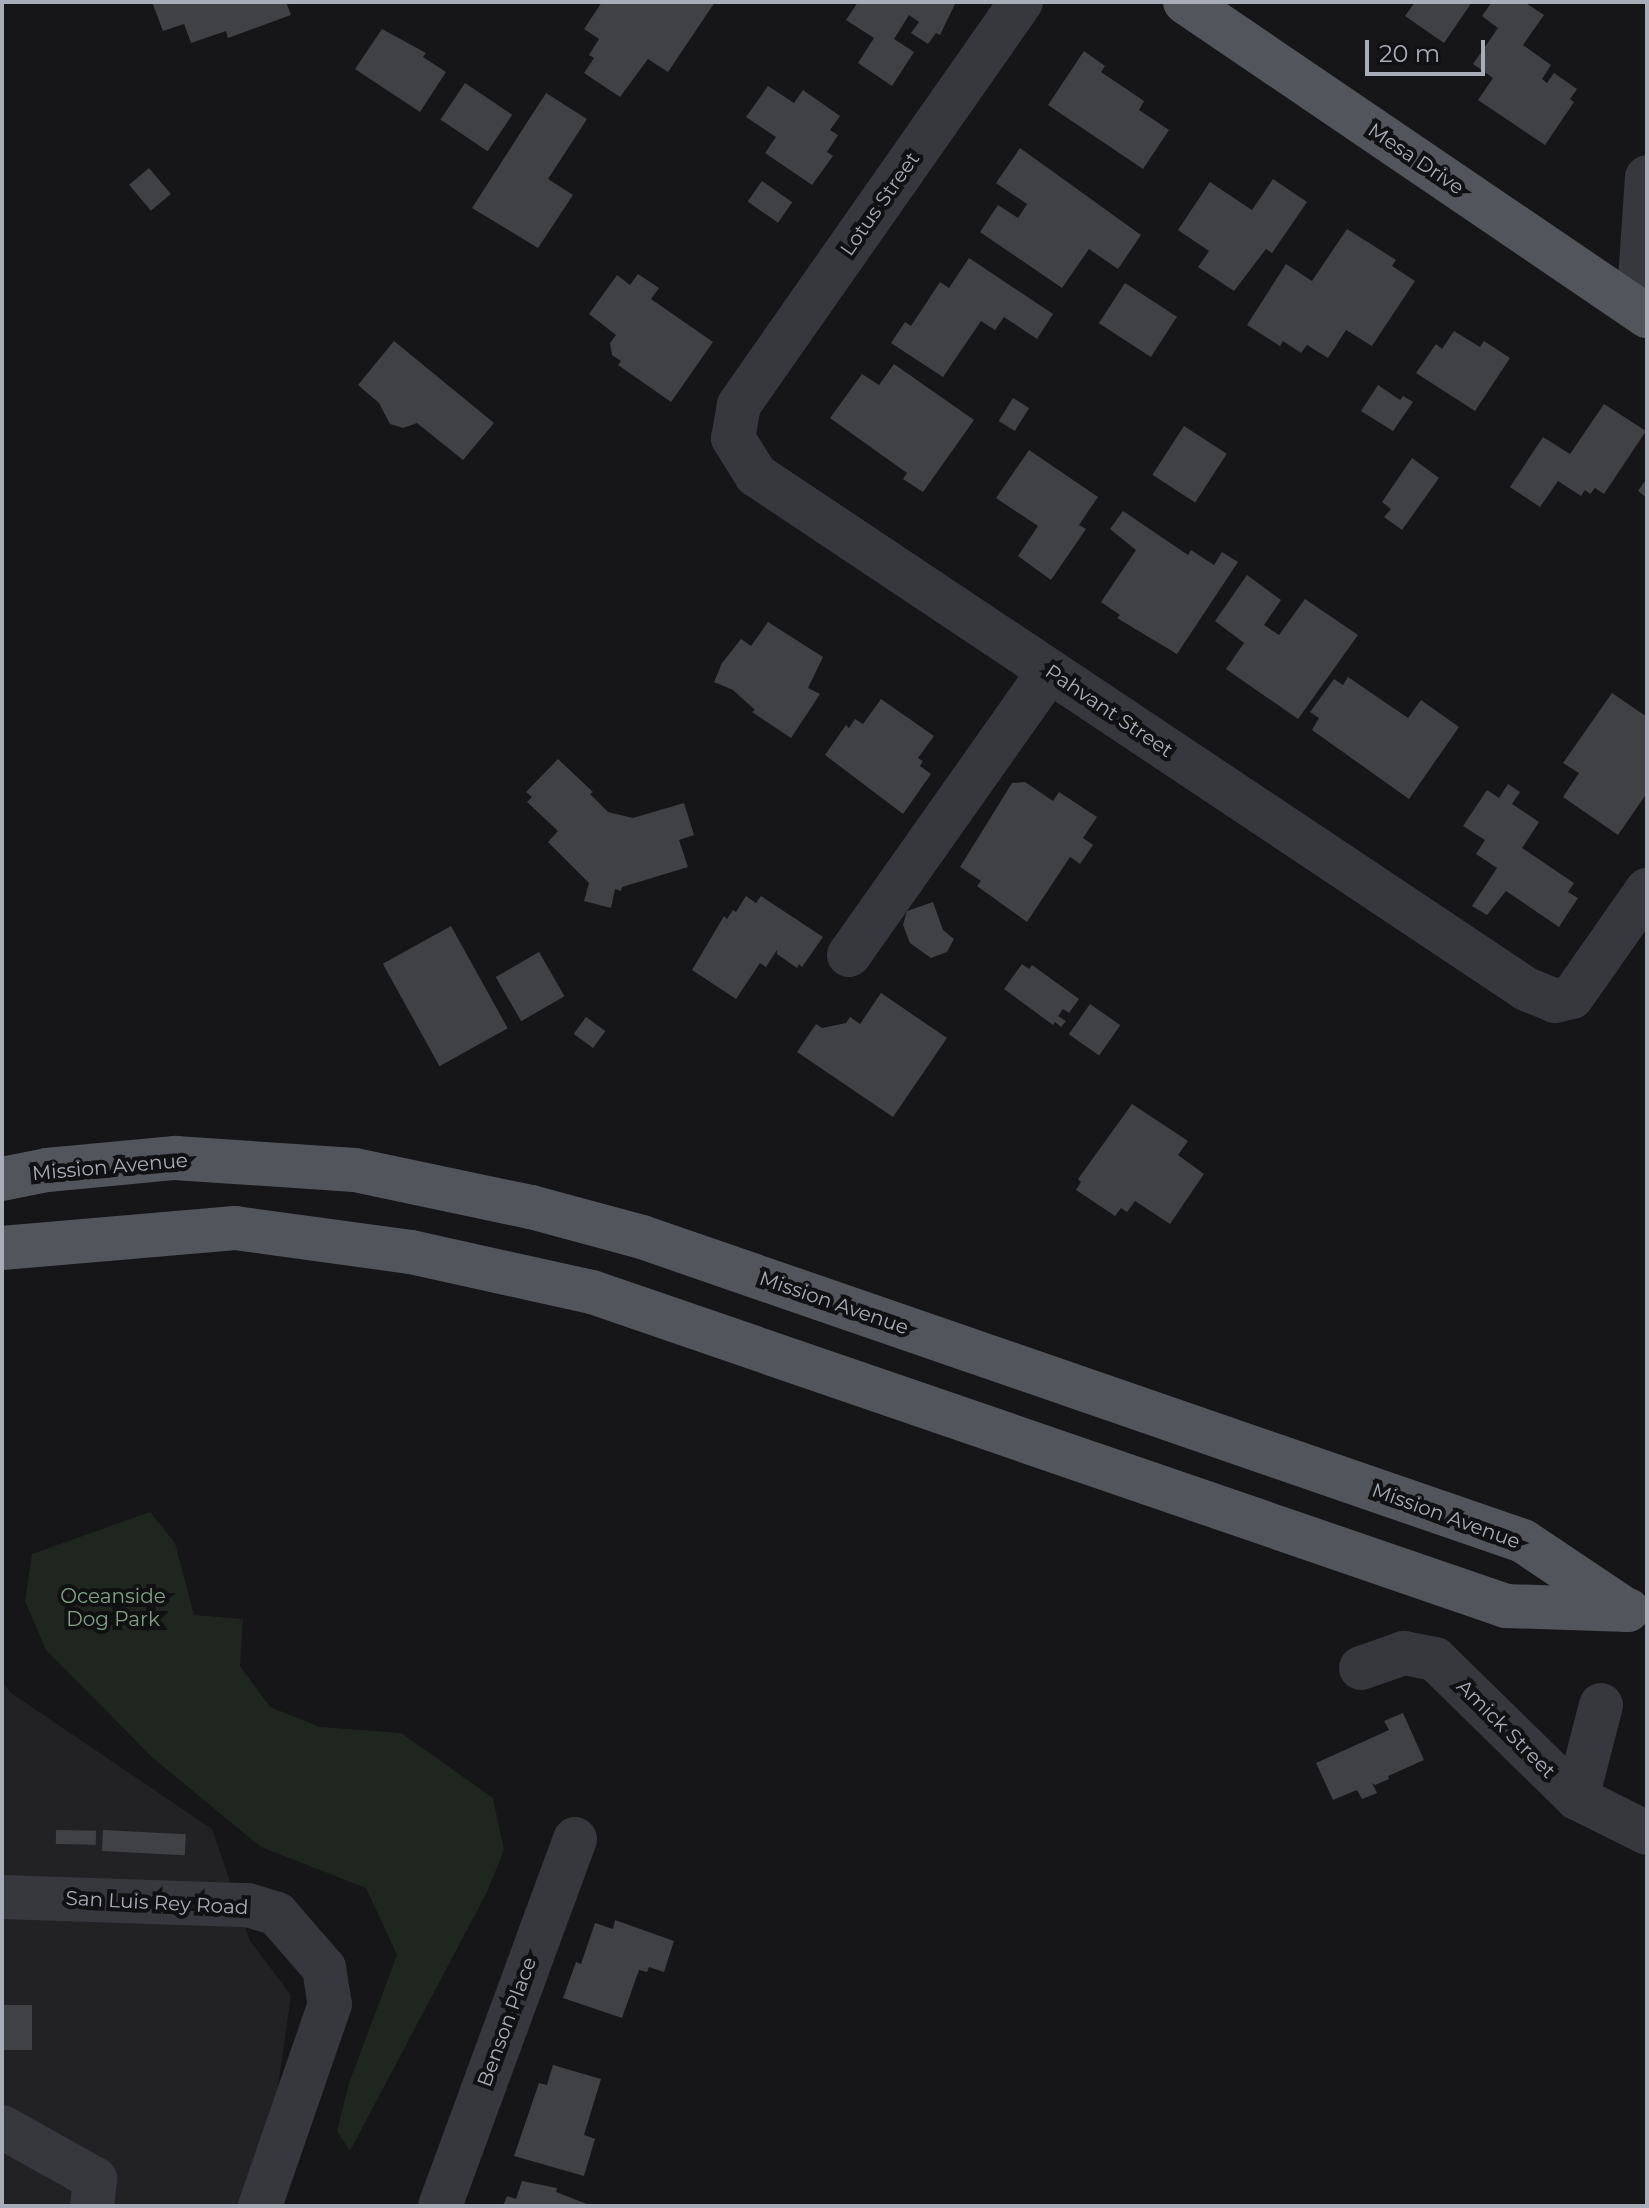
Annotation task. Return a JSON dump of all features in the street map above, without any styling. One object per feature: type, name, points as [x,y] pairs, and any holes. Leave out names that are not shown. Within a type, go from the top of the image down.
[{"type":"main road","name":"Mesa Drive","points":[[1185,2],[1642,312]]},
{"type":"main road","name":"Mission Avenue","points":[[2,1179],[47,1170],[175,1158],[355,1170],[531,1207],[642,1237],[1523,1541],[1637,1613]]},
{"type":"main road","name":"Mission Avenue","points":[[2,1248],[235,1228],[411,1252],[562,1285],[688,1324],[1506,1606],[1637,1613]]},
{"type":"street","name":"Lotus Street","points":[[739,405],[1021,2]]},
{"type":"street","points":[[1642,312],[1647,177]]},
{"type":"street","name":"Pahvant Street","points":[[739,405],[733,438],[756,475],[1526,989],[1555,1001],[1572,997],[1647,890]]},
{"type":"street","points":[[849,955],[1049,671]]},
{"type":"street","name":"Amick Street","points":[[1361,1668],[1404,1653],[1435,1659],[1577,1798],[1647,1833]]},
{"type":"street","points":[[1577,1798],[1601,1705]]},
{"type":"street","name":"Benson Place","points":[[440,2206],[575,1839]]},
{"type":"street","name":"San Luis Rey Road","points":[[2,1897],[248,1905],[277,1914],[324,1968],[330,2004],[260,2206]]},
{"type":"street","points":[[2,2127],[95,2179],[92,2206]]},
{"type":"shaded area","points":[[2,1682],[11,1693],[212,1829],[250,1941],[291,1995],[261,2206],[2,2206]]},
{"type":"green space","name":"Oceanside Dog Park","points":[[150,1512],[175,1543],[194,1615],[243,1619],[240,1666],[270,1707],[320,1727],[401,1733],[493,1798],[504,1850],[487,1892],[350,2151],[337,2131],[349,2083],[397,1955],[366,1888],[261,1847],[153,1758],[46,1650],[25,1601],[32,1554]]},
{"type":"building","points":[[152,2],[286,2],[291,15],[228,38],[226,31],[191,43],[184,24],[163,31]]},
{"type":"building","points":[[602,2],[715,2],[668,72],[648,59],[620,97],[584,73],[594,58],[589,55],[599,39],[584,29]]},
{"type":"building","points":[[858,2],[956,2],[940,35],[936,33],[928,44],[911,33],[919,22],[909,15],[894,39],[914,52],[892,86],[858,63],[874,38],[846,20]]},
{"type":"building","points":[[1415,2],[1472,2],[1444,43],[1405,16]]},
{"type":"building","points":[[1492,2],[1524,2],[1544,15],[1523,45],[1551,65],[1542,79],[1547,83],[1554,73],[1577,89],[1570,99],[1574,102],[1545,145],[1478,100],[1493,78],[1473,64],[1498,28],[1482,16]]},
{"type":"building","points":[[382,29],[426,53],[423,57],[446,72],[420,112],[355,69]]},
{"type":"building","points":[[1084,51],[1105,66],[1101,72],[1144,101],[1139,110],[1169,130],[1143,169],[1048,105]]},
{"type":"building","points":[[465,83],[512,115],[488,151],[440,119]]},
{"type":"building","points":[[768,86],[794,103],[803,90],[840,116],[830,130],[838,135],[827,152],[833,156],[812,185],[765,153],[776,137],[746,117]]},
{"type":"building","points":[[546,93],[587,119],[548,179],[573,195],[538,248],[472,208]]},
{"type":"building","points":[[1020,148],[1141,235],[1118,269],[1089,249],[1062,288],[980,232],[998,205],[1018,218],[1027,204],[996,183]]},
{"type":"building","points":[[149,168],[171,194],[151,211],[129,185]]},
{"type":"building","points":[[1273,179],[1307,202],[1272,253],[1266,249],[1234,291],[1198,267],[1209,251],[1178,230],[1210,182],[1252,210]]},
{"type":"building","points":[[762,181],[792,202],[778,223],[748,201]]},
{"type":"building","points":[[1347,229],[1396,260],[1392,266],[1415,281],[1372,346],[1346,330],[1328,358],[1307,345],[1301,353],[1283,341],[1280,346],[1247,325],[1286,264],[1312,281]]},
{"type":"building","points":[[969,258],[1053,314],[1037,339],[1004,317],[995,330],[981,321],[943,377],[891,343],[905,322],[911,326],[940,282],[949,288]]},
{"type":"building","points":[[638,274],[659,288],[651,299],[713,342],[671,402],[618,365],[621,361],[612,355],[610,343],[616,335],[589,314],[617,275],[630,285]]},
{"type":"building","points":[[1125,283],[1177,317],[1151,357],[1099,323]]},
{"type":"building","points":[[1454,331],[1480,347],[1484,341],[1510,358],[1475,411],[1416,373],[1436,344],[1442,349]]},
{"type":"building","points":[[394,341],[494,423],[463,460],[417,423],[403,428],[390,424],[379,403],[358,385]]},
{"type":"building","points":[[894,364],[974,420],[923,492],[903,479],[907,473],[830,418],[862,374],[879,385]]},
{"type":"building","points":[[1378,385],[1400,400],[1403,396],[1413,402],[1393,431],[1361,411]]},
{"type":"building","points":[[1013,398],[1029,408],[1015,431],[999,421]]},
{"type":"building","points":[[1604,404],[1646,431],[1604,494],[1595,488],[1590,494],[1585,490],[1581,496],[1558,481],[1540,507],[1510,487],[1543,437],[1570,454]]},
{"type":"building","points":[[1184,426],[1227,454],[1195,502],[1152,475]]},
{"type":"building","points":[[1029,450],[1098,497],[1079,525],[1086,529],[1051,580],[1018,556],[1038,526],[996,498]]},
{"type":"building","points":[[1412,458],[1439,478],[1402,530],[1384,517],[1391,509],[1382,502]]},
{"type":"building","points":[[1647,478],[1647,498],[1638,491]]},
{"type":"building","points":[[1123,511],[1188,555],[1191,550],[1214,565],[1222,552],[1238,562],[1177,654],[1117,618],[1120,615],[1101,602],[1136,550],[1110,529]]},
{"type":"building","points":[[1247,575],[1281,600],[1264,625],[1279,635],[1305,599],[1358,635],[1298,719],[1226,669],[1244,643],[1215,621]]},
{"type":"building","points":[[768,622],[823,657],[808,688],[820,694],[791,738],[752,712],[755,710],[733,690],[714,682],[722,663],[741,639],[751,646]]},
{"type":"building","points":[[1348,677],[1408,718],[1421,700],[1459,727],[1409,799],[1312,730],[1319,718],[1310,712],[1334,679],[1343,685]]},
{"type":"building","points":[[1612,693],[1647,717],[1647,793],[1618,835],[1563,797],[1579,773],[1563,763]]},
{"type":"building","points":[[881,699],[934,736],[918,758],[923,761],[920,766],[931,774],[903,814],[825,755],[846,725],[849,728],[855,719],[863,724]]},
{"type":"building","points":[[558,759],[593,792],[590,794],[608,812],[633,818],[684,803],[694,835],[679,840],[688,867],[622,887],[621,891],[615,889],[611,908],[584,901],[589,883],[548,842],[558,831],[527,802],[532,797],[526,792]]},
{"type":"building","points":[[1025,782],[1053,801],[1059,792],[1097,817],[1083,838],[1093,845],[1080,864],[1070,857],[1027,922],[977,886],[981,881],[960,867],[1012,783]]},
{"type":"building","points":[[1508,784],[1520,792],[1512,804],[1539,822],[1522,848],[1574,883],[1568,892],[1578,898],[1559,927],[1506,891],[1487,915],[1472,906],[1497,868],[1476,854],[1485,840],[1463,826],[1487,790],[1499,798]]},
{"type":"building","points":[[746,896],[756,903],[761,896],[823,937],[802,967],[799,964],[797,968],[777,954],[777,950],[766,967],[760,963],[736,999],[692,970],[724,916],[727,919],[733,910],[736,912]]},
{"type":"building","points":[[933,902],[943,930],[954,939],[947,952],[931,958],[910,943],[903,925],[907,911]]},
{"type":"building","points":[[451,926],[508,1028],[440,1066],[383,964]]},
{"type":"building","points":[[539,952],[564,996],[521,1021],[496,977]]},
{"type":"building","points":[[1022,964],[1029,969],[1032,965],[1079,999],[1069,1013],[1063,1009],[1058,1016],[1066,1021],[1061,1027],[1055,1022],[1053,1025],[1004,989]]},
{"type":"building","points":[[881,993],[947,1038],[893,1117],[797,1052],[816,1024],[822,1028],[846,1023],[850,1017],[860,1024]]},
{"type":"building","points":[[1090,1004],[1120,1025],[1099,1056],[1069,1034]]},
{"type":"building","points":[[586,1017],[605,1031],[593,1048],[574,1034]]},
{"type":"building","points":[[1132,1104],[1188,1141],[1178,1155],[1204,1174],[1170,1224],[1135,1201],[1127,1212],[1121,1208],[1115,1216],[1076,1190],[1081,1182],[1078,1179]]},
{"type":"building","points":[[1403,1713],[1424,1760],[1388,1776],[1389,1779],[1375,1785],[1372,1783],[1377,1793],[1362,1799],[1357,1790],[1333,1800],[1316,1763],[1389,1730],[1384,1721]]},
{"type":"building","points":[[56,1830],[96,1831],[96,1845],[56,1844]]},
{"type":"building","points":[[103,1830],[186,1834],[185,1855],[102,1851]]},
{"type":"building","points":[[615,1920],[674,1941],[664,1972],[649,1967],[647,1972],[639,1970],[622,2018],[563,1998],[576,1962],[581,1964],[595,1923],[613,1929]]},
{"type":"building","points":[[2,2005],[32,2005],[32,2050],[2,2050]]},
{"type":"building","points":[[553,2065],[601,2079],[584,2135],[595,2139],[584,2176],[514,2156],[539,2083],[547,2085]]},
{"type":"building","points":[[522,2181],[557,2188],[556,2192],[592,2206],[503,2206],[507,2196],[516,2199]]}]
